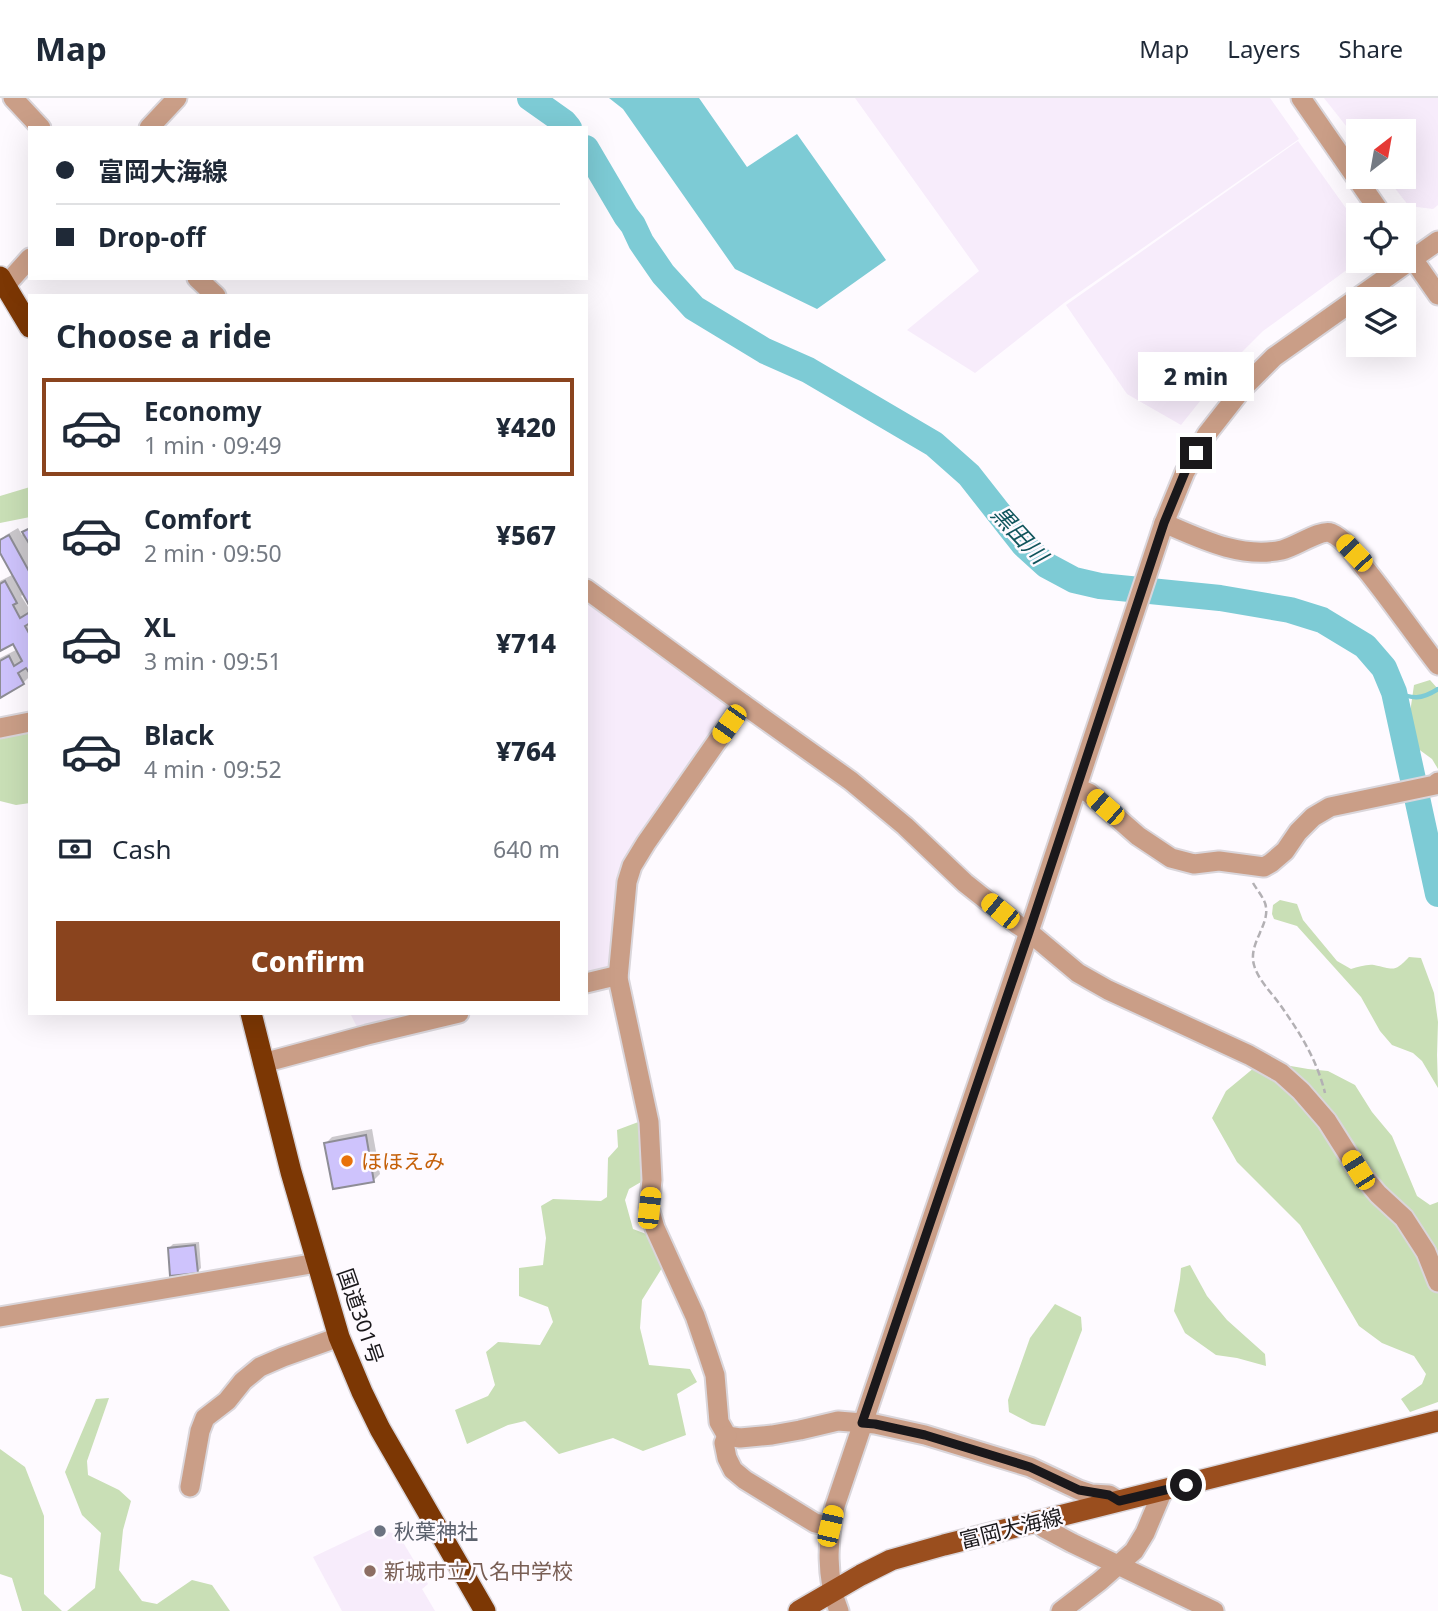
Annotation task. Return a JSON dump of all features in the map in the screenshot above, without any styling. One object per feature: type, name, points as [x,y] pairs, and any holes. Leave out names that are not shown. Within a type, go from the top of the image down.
[{"type":"highway","points":[[2,281],[28,324]]},
{"type":"highway","name":"国道301号","points":[[251,1015],[291,1172],[340,1338],[380,1429],[485,1611]]},
{"type":"main road","name":"富岡大海線","points":[[799,1611],[836,1601],[891,1560],[1438,1421]]},
{"type":"street","points":[[13,98],[39,126]]},
{"type":"street","points":[[151,126],[177,98]]},
{"type":"street","points":[[1301,98],[1374,203]]},
{"type":"street","points":[[1416,250],[1438,241]]},
{"type":"street","points":[[2,281],[28,260]]},
{"type":"street","points":[[1416,264],[1438,295]]},
{"type":"street","points":[[836,1601],[828,1547],[838,1495],[1164,523],[1185,472],[1207,435],[1243,388],[1275,358],[1383,273]]},
{"type":"street","points":[[199,280],[214,294]]},
{"type":"street","points":[[1164,523],[1236,550],[1258,552],[1283,550],[1328,531],[1340,538],[1354,553],[1438,665]]},
{"type":"street","points":[[588,590],[851,781],[905,826],[965,883],[1078,973],[1281,1073],[1327,1121],[1358,1170],[1378,1194],[1404,1218],[1426,1252],[1438,1282]]},
{"type":"street","points":[[727,1436],[719,1422],[715,1375],[695,1316],[655,1228],[649,1208],[652,1180],[649,1122],[618,978],[627,882],[632,866],[743,704]]},
{"type":"street","points":[[0,728],[28,722]]},
{"type":"street","points":[[1077,788],[1088,793],[1138,836],[1171,858],[1194,864],[1232,861],[1264,867],[1285,851],[1312,817],[1330,807],[1421,787]]},
{"type":"street","points":[[588,983],[618,978]]},
{"type":"street","points":[[263,1063],[451,1015]]},
{"type":"street","points":[[0,1317],[317,1263]]},
{"type":"street","points":[[190,1487],[205,1418],[227,1401],[243,1381],[260,1367],[340,1338]]},
{"type":"street","points":[[727,1436],[740,1438],[772,1435],[838,1421],[875,1424],[925,1435],[1030,1467],[1079,1490],[1109,1495],[1119,1501]]},
{"type":"street","points":[[727,1436],[724,1443],[733,1470],[815,1523],[830,1526]]},
{"type":"street","points":[[1061,1611],[1134,1550],[1145,1533],[1161,1491]]},
{"type":"street","points":[[1039,1521],[1044,1528],[1072,1544],[1214,1611]]},
{"type":"path","points":[[1256,867],[1252,877],[1253,884],[1266,908],[1253,951],[1253,963],[1313,1056],[1324,1092]]},
{"type":"shaded area","points":[[855,98],[1270,98],[1299,139],[1064,303],[975,373],[907,330],[979,271]]},
{"type":"shaded area","points":[[1324,98],[1438,98],[1438,205],[1433,209],[1416,207],[1416,203],[1407,203],[1396,189],[1416,189],[1416,119],[1346,119],[1346,126]]},
{"type":"shaded area","points":[[1298,141],[1346,208],[1346,270],[1263,331],[1228,366],[1181,425],[1127,394],[1066,305]]},
{"type":"shaded area","points":[[588,596],[729,704],[727,713],[623,863],[613,967],[588,977]]},
{"type":"shaded area","points":[[351,1015],[427,1015],[359,1031]]},
{"type":"shaded area","name":"新城市立八名中学校","points":[[372,1529],[398,1534],[428,1584],[422,1589],[435,1611],[342,1611],[313,1557]]},
{"type":"green space","points":[[28,488],[28,517],[0,523],[0,496]]},
{"type":"green space","points":[[1430,680],[1438,689],[1438,769],[1432,759],[1417,748],[1409,720],[1414,685]]},
{"type":"green space","points":[[28,732],[28,803],[16,805],[0,801],[0,737]]},
{"type":"green space","points":[[1280,900],[1297,904],[1303,920],[1337,961],[1351,969],[1371,965],[1393,968],[1400,966],[1409,957],[1421,958],[1434,993],[1438,1022],[1438,1088],[1422,1061],[1413,1053],[1392,1045],[1380,1031],[1361,997],[1297,926],[1274,919],[1273,905]]},
{"type":"green space","points":[[1285,1065],[1328,1071],[1355,1085],[1392,1136],[1417,1196],[1430,1205],[1438,1202],[1438,1402],[1410,1412],[1401,1399],[1422,1384],[1426,1374],[1414,1356],[1382,1343],[1359,1326],[1300,1225],[1237,1162],[1212,1118],[1226,1091],[1255,1067]]},
{"type":"green space","points":[[641,1121],[645,1152],[641,1182],[629,1189],[625,1200],[633,1229],[649,1235],[662,1268],[642,1300],[640,1328],[649,1365],[690,1369],[697,1382],[677,1394],[686,1435],[643,1451],[613,1438],[559,1454],[525,1421],[508,1425],[467,1444],[455,1410],[488,1396],[495,1385],[486,1352],[498,1342],[540,1345],[553,1322],[548,1307],[519,1296],[519,1268],[543,1265],[546,1238],[541,1206],[553,1199],[601,1201],[607,1197],[608,1158],[618,1147],[617,1130]]},
{"type":"green space","points":[[1190,1265],[1207,1296],[1227,1320],[1265,1354],[1266,1366],[1216,1355],[1185,1333],[1174,1311],[1181,1268]]},
{"type":"green space","points":[[1055,1304],[1081,1317],[1082,1330],[1045,1426],[1032,1424],[1009,1412],[1008,1400],[1030,1338]]},
{"type":"green space","points":[[109,1398],[87,1461],[88,1475],[119,1490],[131,1501],[123,1530],[119,1570],[142,1601],[157,1604],[192,1580],[212,1585],[230,1611],[67,1611],[95,1588],[101,1533],[82,1515],[65,1472],[96,1399]]},
{"type":"green space","points":[[0,1449],[25,1467],[44,1516],[44,1594],[62,1611],[22,1611],[12,1578],[0,1574]]},
{"type":"water","points":[[609,98],[699,98],[747,167],[797,134],[886,260],[817,309],[735,269],[623,109]]},
{"type":"building","points":[[28,529],[28,542],[22,532]]},
{"type":"building","points":[[9,535],[28,569],[28,603],[0,553],[0,540]]},
{"type":"building","points":[[5,581],[17,603],[13,605],[20,618],[28,613],[28,624],[25,626],[28,631],[28,671],[26,668],[18,673],[24,684],[0,698],[0,661],[9,656],[14,666],[22,661],[13,644],[0,651],[0,584]]},
{"type":"building","points":[[366,1135],[374,1182],[333,1189],[324,1143]]},
{"type":"building","points":[[195,1245],[198,1273],[170,1276],[168,1248]]},
{"type":"waterway","name":"黒田川","points":[[530,98],[567,126]]},
{"type":"waterway","name":"黒田川","points":[[588,151],[641,242],[663,274],[694,308],[765,351],[808,370],[934,444],[969,475],[1024,545],[1046,565],[1074,580],[1100,586],[1220,598],[1290,610],[1322,620],[1365,646],[1384,668],[1394,692],[1438,894]]},
{"type":"waterway","points":[[1394,692],[1417,697],[1438,689]]},
{"type":"place","name":"ほほえみ","points":[[347,1161]]},
{"type":"place","name":"秋葉神社","points":[[380,1531]]},
{"type":"place","name":"新城市立八名中学校","points":[[370,1571]]},
{"type":"route","points":[[1186,1485],[1119,1501],[1109,1495],[1079,1490],[1030,1467],[925,1435],[862,1423],[1029,932],[1164,523],[1185,472],[1196,453]]}]
